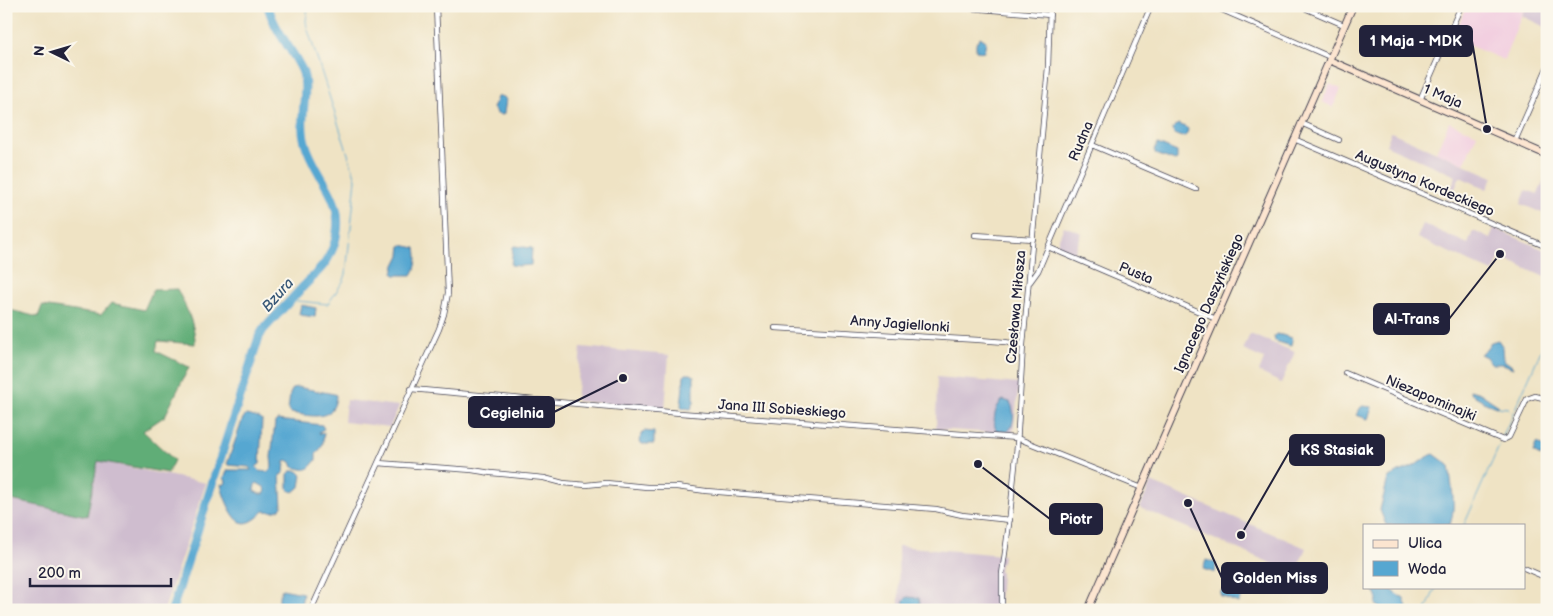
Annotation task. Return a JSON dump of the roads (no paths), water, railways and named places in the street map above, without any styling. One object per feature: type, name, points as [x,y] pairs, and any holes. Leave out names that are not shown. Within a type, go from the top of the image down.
[{"type":"street","points":[[311,610],[412,389],[444,314],[448,293],[436,6]]},
{"type":"street","points":[[947,6],[1050,15]]},
{"type":"street","name":"Czesława Miłosza","points":[[1002,610],[1002,574],[1010,520],[1017,438],[1023,345],[1048,67],[1050,6]]},
{"type":"street","name":"Rudna","points":[[1029,283],[1038,271],[1150,6]]},
{"type":"street","points":[[1213,6],[1330,59]]},
{"type":"street","points":[[1300,6],[1344,26]]},
{"type":"street","name":"Ignacego Daszyńskiego","points":[[1088,610],[1300,123],[1353,6]]},
{"type":"street","points":[[1420,100],[1461,6]]},
{"type":"street","name":"1 Maja","points":[[1330,59],[1547,155]]},
{"type":"street","points":[[1515,141],[1547,68]]},
{"type":"street","points":[[1300,123],[1338,140]]},
{"type":"street","name":"Augustyna Kordeckiego","points":[[1294,139],[1547,247]]},
{"type":"street","points":[[1092,145],[1196,189]]},
{"type":"street","points":[[975,235],[1033,239]]},
{"type":"street","name":"Pusta","points":[[1048,247],[1216,319]]},
{"type":"street","name":"Anny Jagiellonki","points":[[775,328],[979,340],[1023,345]]},
{"type":"street","name":"Niezapominajki","points":[[1345,373],[1505,440],[1509,437],[1527,399],[1535,396],[1547,399]]},
{"type":"street","name":"Jana III Sobieskiego","points":[[412,389],[680,413],[1017,438],[1142,488]]},
{"type":"street","points":[[378,463],[472,470],[586,485],[606,483],[647,487],[677,487],[706,491],[936,509],[962,516],[1010,520]]},
{"type":"street","points":[[1526,569],[1547,578]]},
{"type":"water","points":[[980,37],[986,41],[984,52],[976,51],[976,43]]},
{"type":"water","points":[[499,96],[504,97],[506,100],[503,115],[497,114],[493,108]]},
{"type":"water","points":[[1178,124],[1188,129],[1187,134],[1181,137],[1174,134],[1173,128]]},
{"type":"water","points":[[1158,144],[1177,152],[1177,160],[1175,161],[1156,154],[1154,150]]},
{"type":"water","points":[[401,245],[416,248],[417,262],[412,275],[395,275],[393,273],[400,255]]},
{"type":"water","points":[[514,246],[532,248],[531,265],[511,265]]},
{"type":"water","points":[[301,305],[316,308],[315,317],[300,315]]},
{"type":"water","points":[[1276,334],[1291,338],[1291,346],[1275,341],[1274,337]]},
{"type":"water","points":[[1498,340],[1503,347],[1504,360],[1513,368],[1503,364],[1492,364],[1486,357],[1480,354],[1487,349],[1491,342]]},
{"type":"water","points":[[686,374],[694,376],[694,402],[691,409],[682,408],[681,406],[684,376]]},
{"type":"water","points":[[297,387],[334,394],[336,395],[335,404],[327,414],[321,416],[291,413],[288,411],[290,394],[293,388]]},
{"type":"water","points":[[1470,390],[1480,393],[1499,406],[1496,407],[1483,402],[1470,393]]},
{"type":"water","points":[[1003,400],[1010,402],[1012,405],[1013,422],[1010,430],[1007,432],[996,430],[994,423],[996,410]]},
{"type":"water","points":[[1363,406],[1372,407],[1368,419],[1356,415]]},
{"type":"water","points":[[246,415],[262,420],[260,464],[256,467],[260,471],[268,472],[272,467],[271,457],[275,422],[277,420],[322,425],[324,429],[319,433],[324,433],[322,446],[316,454],[316,460],[309,468],[293,467],[291,462],[287,460],[285,462],[284,473],[280,475],[282,507],[274,511],[264,511],[254,520],[247,523],[241,522],[234,516],[225,499],[221,484],[224,485],[226,482],[223,479],[228,470],[251,470],[249,467],[227,464],[243,418]],"holes":[[[257,483],[264,487],[266,491],[264,494],[254,491]]]},
{"type":"water","points":[[644,431],[654,432],[654,444],[642,444],[640,442],[641,434]]},
{"type":"water","points":[[1537,443],[1544,447],[1542,457],[1533,452]]},
{"type":"water","points":[[1434,454],[1449,465],[1453,502],[1450,524],[1386,524],[1380,510],[1388,478],[1412,467]]},
{"type":"water","points":[[291,471],[298,471],[302,475],[300,487],[294,492],[288,489],[288,474]]},
{"type":"water","points":[[1206,560],[1216,563],[1215,573],[1203,569]]},
{"type":"water","points":[[1373,588],[1390,588],[1403,597],[1407,607],[1406,610],[1386,610],[1376,605],[1377,596]]},
{"type":"water","points":[[282,589],[303,593],[301,606],[298,610],[281,610],[279,608],[279,596]]},
{"type":"water","points":[[1225,589],[1240,596],[1241,598],[1238,603],[1221,596],[1222,590]]},
{"type":"water","points":[[907,597],[919,598],[920,610],[903,610],[904,600]]},
{"type":"waterway","name":"Bzura","points":[[172,610],[259,337],[263,330],[325,263],[336,239],[338,222],[335,205],[310,156],[303,133],[305,86],[302,70],[274,23],[268,6]]},
{"type":"waterway","points":[[297,301],[328,304],[344,280],[356,179],[307,27],[308,6]]},
{"type":"waterway","points":[[1503,436],[1547,337]]},
{"type":"waterway","points":[[1498,407],[1508,408],[1510,411]]},
{"type":"waterway","points":[[1464,524],[1500,444]]},
{"type":"waterway","points":[[1426,610],[1436,588]]},
{"type":"place","name":"1 Maja - MDK","points":[[1487,129]]},
{"type":"place","name":"Al-Trans","points":[[1500,254]]},
{"type":"place","name":"Cegielnia","points":[[623,378]]},
{"type":"place","name":"Piotr","points":[[978,464]]},
{"type":"place","name":"Golden Miss","points":[[1188,503]]},
{"type":"place","name":"KS Stasiak","points":[[1241,535]]}]
